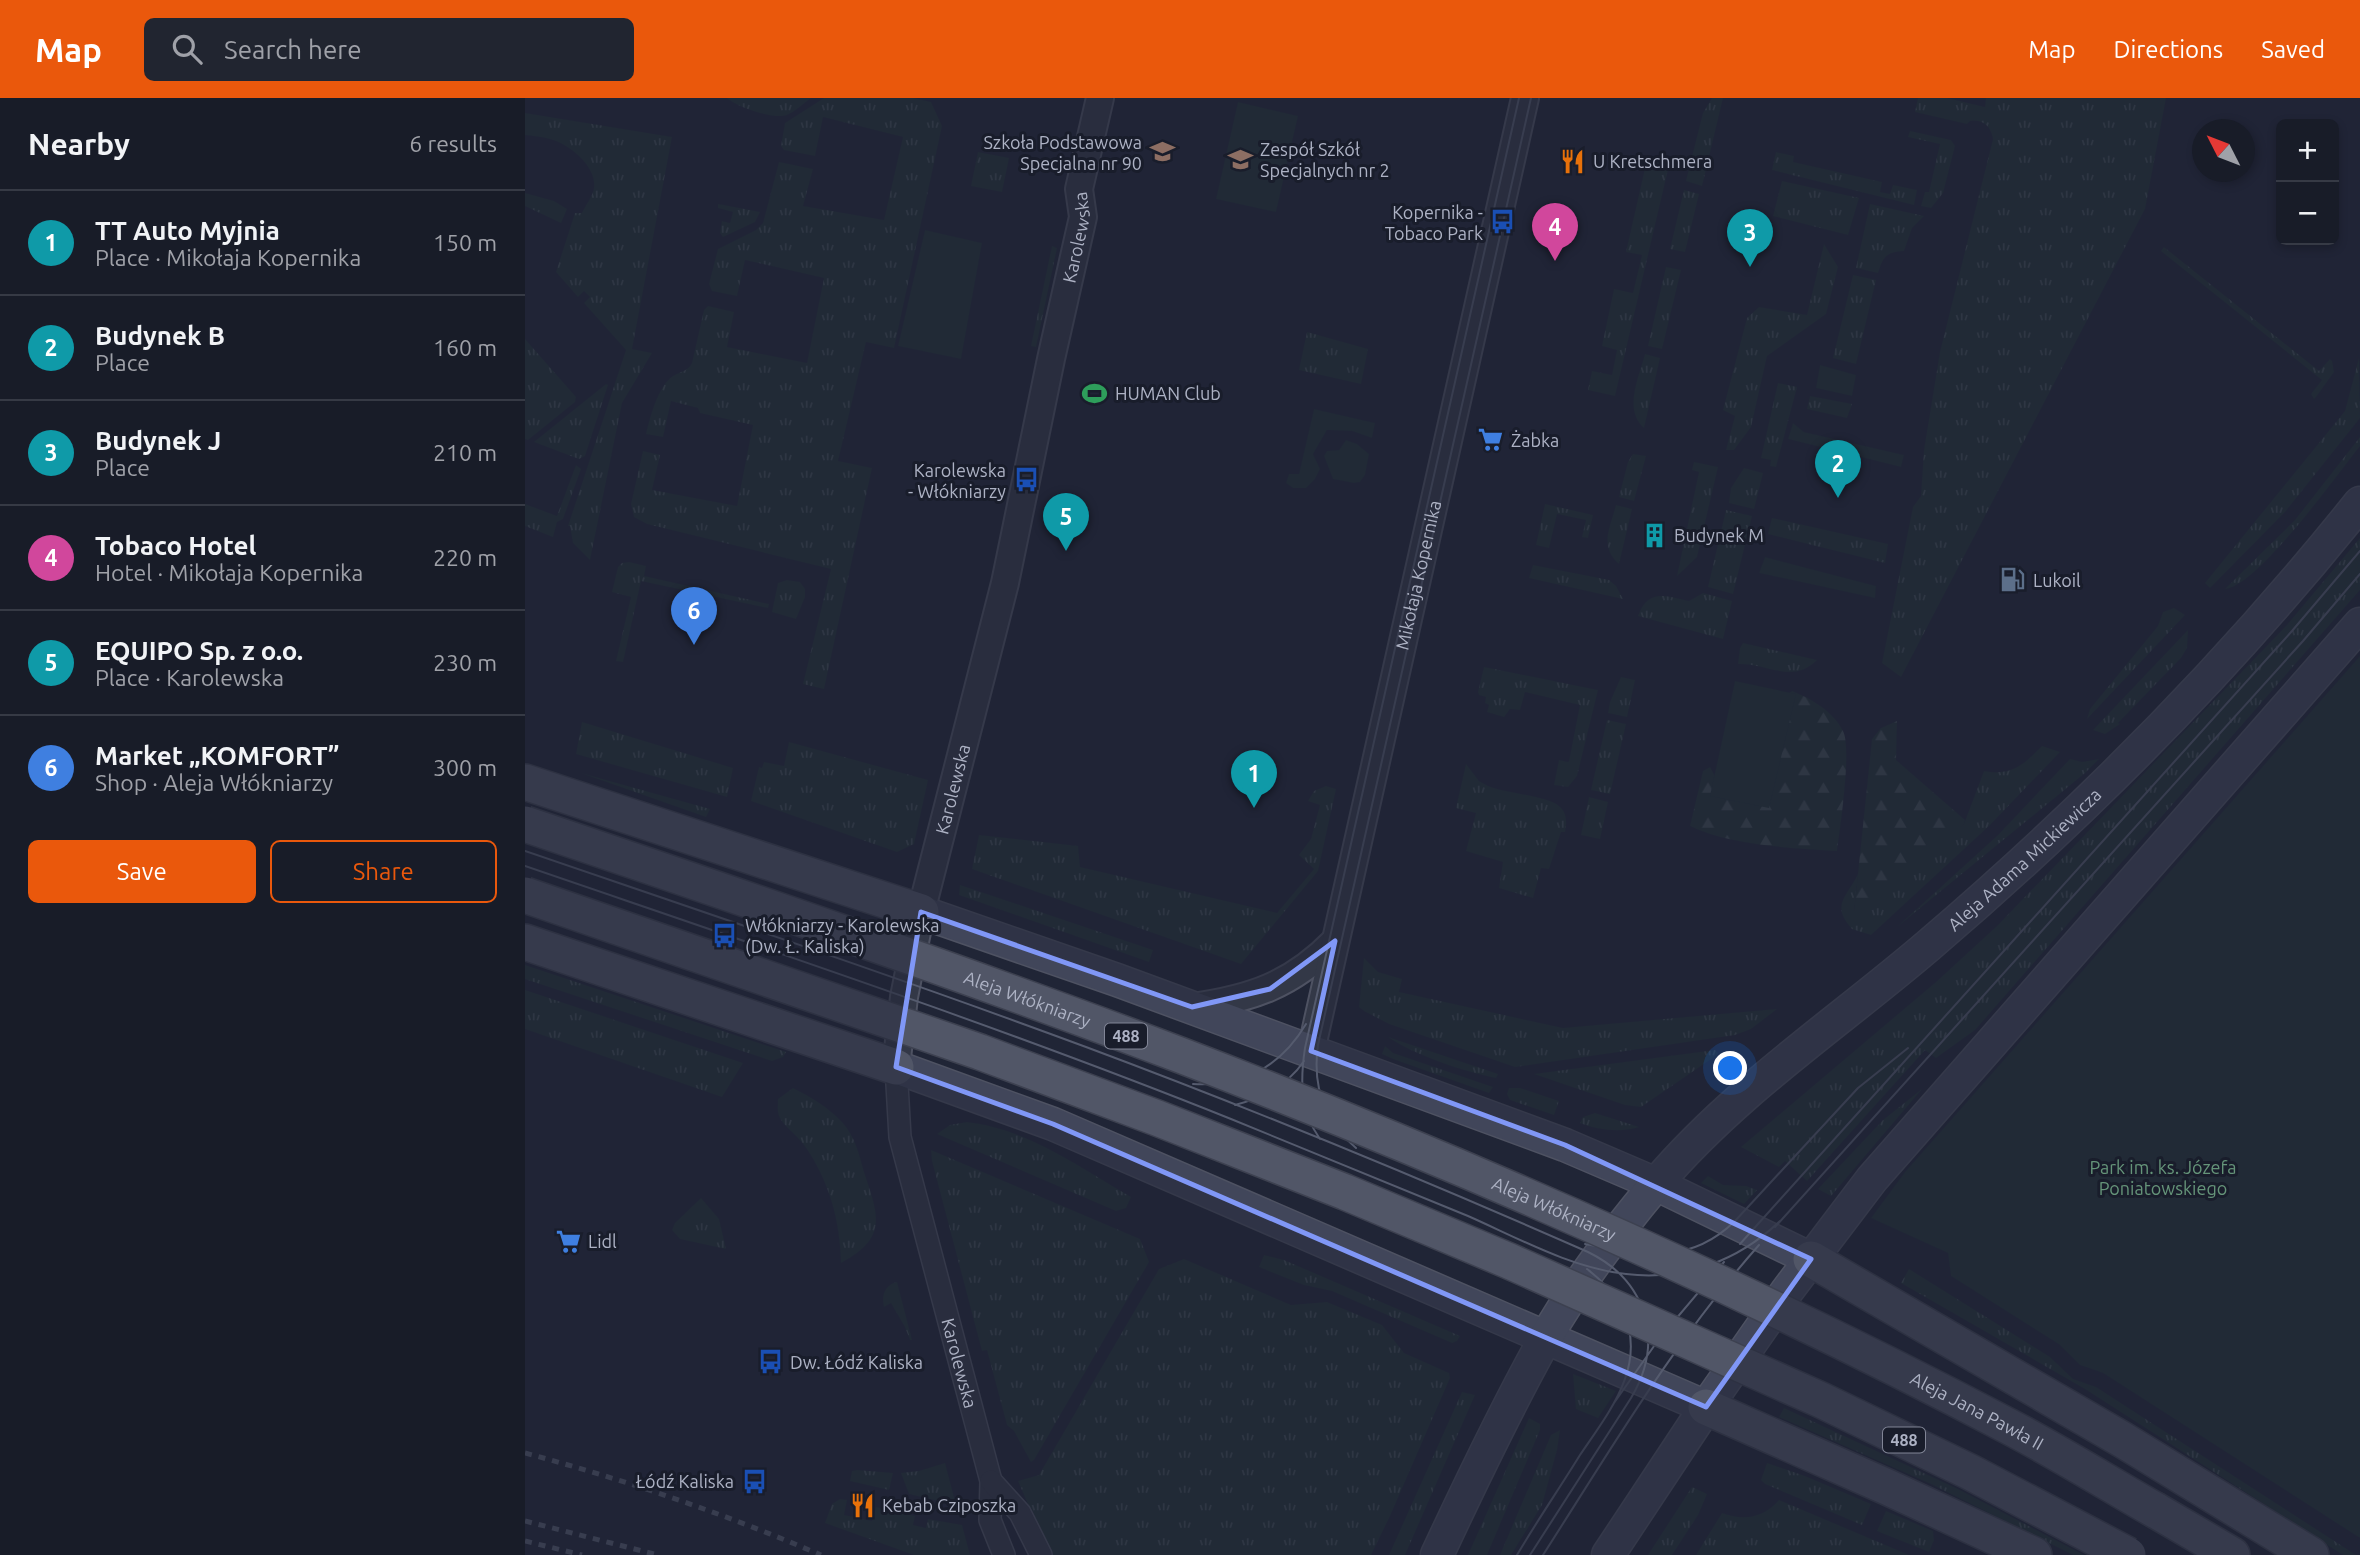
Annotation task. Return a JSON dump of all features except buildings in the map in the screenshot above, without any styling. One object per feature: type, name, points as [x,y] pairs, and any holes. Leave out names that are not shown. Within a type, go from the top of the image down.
[{"type":"main road","name":"Aleja Adama Mickiewicza","points":[[1437,1555],[1498,1428],[1545,1339],[1589,1271],[1656,1184],[1686,1150],[1744,1097],[1927,947],[2057,832],[2242,641],[2360,503]]},
{"type":"main road","points":[[1608,1555],[1706,1407],[1811,1259],[1891,1157],[2360,624]]},
{"type":"main road","points":[[525,782],[921,912],[1192,1007],[1565,1145],[1656,1184],[1811,1259],[2123,1440],[2311,1555]]},
{"type":"main road","name":"Aleja Włókniarzy","points":[[525,824],[841,932],[1181,1056],[1524,1196],[1714,1281]]},
{"type":"main road","name":"488","points":[[525,895],[843,1003],[1157,1118],[1370,1203],[1833,1406],[1970,1472],[2128,1555]]},
{"type":"main road","points":[[525,942],[896,1067],[1053,1124],[1706,1407],[2034,1555]]},
{"type":"main road","name":"Aleja Jana Pawła II","points":[[1714,1281],[1849,1345],[2011,1428],[2232,1555]]},
{"type":"street","name":"Karolewska","points":[[1004,1555],[990,1520],[991,1481],[900,1137],[896,1067],[904,997],[921,912],[1005,583],[1083,217],[1079,189],[1100,98]]},
{"type":"street","name":"Mikołaja Kopernika","points":[[1311,1051],[1525,98]]},
{"type":"street","points":[[1192,1007],[1241,999],[1270,989],[1296,974],[1335,941]]},
{"type":"street","name":"Karolewska","points":[[991,1481],[1005,1493],[1020,1513],[1041,1555]]},
{"type":"highlighted area","points":[[921,912],[1192,1007],[1270,989],[1335,941],[1311,1051],[1565,1145],[1811,1259],[1706,1407],[1053,1124],[896,1067]]},
{"type":"green space","points":[[727,98],[811,98],[787,115],[774,116],[756,112]]},
{"type":"green space","points":[[824,98],[913,98],[931,102],[942,126],[894,348],[866,342],[838,461],[872,468],[824,689],[803,684],[831,569],[647,524],[634,517],[631,504],[643,451],[660,455],[652,490],[737,506],[753,425],[700,413],[698,408],[671,401],[663,437],[646,434],[655,402],[663,387],[692,363],[704,310],[708,306],[734,312],[727,347],[807,363],[824,278],[745,260],[737,296],[712,291],[709,284],[718,249],[756,230],[763,223],[779,162],[813,169],[803,206],[884,220],[903,137],[823,117],[815,156],[784,150],[781,146],[785,123]]},
{"type":"green space","points":[[1712,98],[1723,98],[1702,186],[1686,181],[1703,113]]},
{"type":"green space","points":[[1918,98],[1947,98],[1985,107],[1986,98],[2166,98],[2145,209],[1901,677],[1882,663],[1913,507],[1921,496],[1924,450],[1940,352],[1993,139],[1989,128],[1979,121],[1970,121],[1967,124],[1915,112]]},
{"type":"green space","points":[[1238,102],[1298,116],[1276,212],[1216,199]]},
{"type":"green space","points":[[525,113],[672,137],[632,349],[652,353],[622,403],[590,560],[573,543],[568,526],[626,350],[584,303],[590,297],[584,291],[578,297],[556,272],[575,213],[582,213],[593,191],[594,180],[591,172],[581,158],[560,143],[525,135]]},
{"type":"green space","points":[[1910,131],[1951,140],[1955,146],[1943,193],[1931,208],[1921,206],[1925,192],[1929,192],[1940,144],[1908,137]]},
{"type":"green space","points":[[978,152],[1009,158],[1002,192],[971,186]]},
{"type":"green space","points":[[1776,152],[1794,156],[1793,162],[1882,182],[1880,192],[1890,194],[1893,185],[1917,190],[1914,205],[1772,170]]},
{"type":"green space","points":[[1648,155],[1670,161],[1615,396],[1588,390],[1592,371],[1612,375],[1617,350],[1602,346],[1614,289],[1633,293],[1642,255],[1626,252]]},
{"type":"green space","points":[[1782,181],[1859,198],[1848,235],[1773,216]]},
{"type":"green space","points":[[1684,190],[1699,194],[1685,252],[1670,249]]},
{"type":"green space","points":[[525,193],[554,201],[567,209],[561,223],[525,206]]},
{"type":"green space","points":[[718,204],[760,212],[755,222],[723,237],[720,233],[722,221],[730,223],[733,212],[718,208]]},
{"type":"green space","points":[[1870,204],[1924,216],[1912,228],[1904,251],[1886,256],[1878,273],[1856,268]]},
{"type":"green space","points":[[925,230],[982,243],[961,359],[898,346]]},
{"type":"green space","points":[[1824,244],[1838,267],[1826,314],[1767,356],[1751,427],[1734,450],[1726,450],[1735,416],[1723,410],[1747,318],[1759,307],[1807,315]]},
{"type":"green space","points":[[1052,246],[1057,248],[1036,347],[1031,346]]},
{"type":"green space","points":[[2164,247],[2319,371],[2330,359],[2332,361],[2334,372],[2314,399],[2311,394],[2322,380],[2161,251]]},
{"type":"green space","points":[[1666,267],[1681,270],[1662,349],[1648,346]]},
{"type":"green space","points":[[1853,275],[1876,280],[1856,364],[1833,358]]},
{"type":"green space","points":[[1307,332],[1368,349],[1361,384],[1299,370]]},
{"type":"green space","points":[[525,339],[576,397],[575,402],[528,440],[525,439]]},
{"type":"green space","points":[[1645,354],[1660,358],[1644,428],[1634,412],[1634,393]]},
{"type":"green space","points":[[2359,358],[2360,418],[2285,512],[2210,588],[2205,583],[2345,411]]},
{"type":"green space","points":[[1820,365],[1856,375],[1852,396],[1816,388]]},
{"type":"green space","points":[[1778,383],[1797,387],[1776,467],[1770,466],[1771,460],[1761,458]]},
{"type":"green space","points":[[608,385],[585,456],[579,459],[534,442]]},
{"type":"green space","points":[[1810,396],[1852,404],[1847,418],[1807,409]]},
{"type":"green space","points":[[1314,409],[1375,423],[1372,438],[1352,431],[1327,430],[1313,454],[1320,469],[1315,479],[1306,488],[1293,488],[1286,483],[1289,474],[1299,474]]},
{"type":"green space","points":[[1793,423],[1804,432],[1904,455],[1901,467],[1788,439]]},
{"type":"green space","points":[[2360,437],[2360,446],[2276,551],[2239,583],[2225,589],[2295,520]]},
{"type":"green space","points":[[1346,440],[1357,444],[1369,454],[1365,475],[1360,482],[1333,479],[1324,456],[1327,451],[1339,450]]},
{"type":"green space","points":[[1633,454],[1646,456],[1634,501],[1619,497],[1628,462]]},
{"type":"green space","points":[[1694,462],[1718,467],[1697,557],[1677,576],[1699,472],[1692,470]]},
{"type":"green space","points":[[576,465],[581,469],[563,519],[557,522],[553,537],[525,526],[525,504],[557,516]]},
{"type":"green space","points":[[1744,468],[1763,473],[1754,509],[1729,503],[1731,488]]},
{"type":"green space","points":[[1545,504],[1593,515],[1588,538],[1582,537],[1586,520],[1557,514],[1549,548],[1536,545]]},
{"type":"green space","points":[[1616,505],[1632,509],[1619,564],[1609,550],[1608,543]]},
{"type":"green space","points":[[1726,510],[1752,516],[1733,594],[1708,587]]},
{"type":"green space","points":[[1772,518],[1888,544],[1885,563],[1768,534]]},
{"type":"green space","points":[[2360,538],[2360,590],[1975,1030],[1936,1058],[1925,1050],[1807,1181],[1785,1161],[1779,1167],[1741,1147],[1936,982],[1997,926],[2286,626]]},
{"type":"green space","points":[[1765,557],[1876,586],[1875,598],[1759,573]]},
{"type":"green space","points":[[629,562],[646,566],[644,576],[769,604],[768,608],[641,581],[623,662],[616,661],[631,597],[612,592],[618,567]]},
{"type":"green space","points":[[1533,565],[1609,580],[1623,599],[1529,578]]},
{"type":"green space","points":[[787,580],[800,582],[805,589],[805,597],[796,619],[772,612],[778,583]]},
{"type":"green space","points":[[1703,593],[1732,601],[1723,639],[1638,616],[1642,607],[1652,598],[1665,596],[1689,601]]},
{"type":"green space","points":[[2174,608],[2185,615],[2087,719],[2090,709],[2158,626],[2163,612]]},
{"type":"green space","points":[[2188,630],[2187,648],[2181,658],[2118,723],[2120,724],[2105,734],[2093,730]]},
{"type":"green space","points":[[1743,643],[1817,660],[1808,667],[1789,672],[1738,664]]},
{"type":"green space","name":"Park im. ks. Józefa Poniatowskiego","points":[[2360,656],[2360,1538],[2103,1373],[2080,1365],[2060,1345],[1951,1276],[1948,1253],[1871,1218],[1905,1172]]},
{"type":"green space","points":[[1484,667],[1598,690],[1577,776],[1568,787],[1554,785],[1559,760],[1569,761],[1580,705],[1525,692],[1520,710],[1510,709],[1504,717],[1487,712],[1489,705],[1485,703],[1486,697],[1478,692]]},
{"type":"green space","points":[[1621,677],[1635,680],[1627,717],[1608,713]]},
{"type":"green space","points":[[1735,681],[1796,694],[1769,808],[1710,796]]},
{"type":"green space","points":[[1792,691],[1821,706],[1834,717],[1843,731],[1846,771],[1837,851],[1743,842],[1690,826],[1703,771],[1710,767],[1719,784],[1778,702]]},
{"type":"green space","points":[[1607,720],[1626,724],[1610,794],[1591,790]]},
{"type":"green space","points":[[1897,721],[1896,760],[1965,820],[1964,824],[1856,924],[1854,912],[1872,739],[1881,728]]},
{"type":"green space","points":[[582,722],[733,768],[727,797],[576,754]]},
{"type":"green space","points":[[789,742],[928,780],[914,844],[897,852],[751,801],[759,767],[762,768],[764,762],[784,766]]},
{"type":"green space","points":[[2042,746],[2060,752],[1989,826],[1871,935],[1852,929],[1845,921],[1841,907],[1858,874],[1854,912],[1964,824],[1984,771],[2002,772],[2016,768]]},
{"type":"green space","points":[[2070,759],[2082,762],[2099,759],[1897,927],[1998,835]]},
{"type":"green space","points":[[1466,764],[1479,781],[1488,786],[1545,800],[1564,811],[1565,832],[1561,832],[1549,869],[1541,868],[1533,898],[1499,888],[1503,862],[1466,851],[1476,813],[1456,808]]},
{"type":"green space","points":[[581,773],[710,809],[706,817]]},
{"type":"green space","points":[[1326,786],[1336,789],[1318,871],[1241,964],[972,869],[979,835],[1078,846],[1080,867],[1277,913],[1314,869],[1299,855],[1311,839],[1320,805],[1308,801],[1314,791]]},
{"type":"green space","points":[[1589,797],[1608,802],[1600,839],[1581,835]]},
{"type":"green space","points":[[960,885],[1153,950],[1149,962],[959,895]]},
{"type":"green space","points":[[1364,958],[1378,972],[1402,979],[1399,992],[1563,1028],[1777,1009],[1751,1029],[1735,1035],[1515,1067],[1389,1024],[1364,1011],[1359,1007]]},
{"type":"green space","points":[[525,965],[786,1052],[783,1057],[772,1061],[525,979]]},
{"type":"green space","points":[[525,990],[743,1063],[722,1097],[525,1029]]},
{"type":"green space","points":[[1388,1037],[1498,1074],[1496,1078],[1455,1067],[1411,1050]]},
{"type":"green space","points":[[1385,1046],[1393,1053],[1493,1087],[1489,1093],[1393,1059],[1382,1054]]},
{"type":"green space","points":[[1715,1050],[1717,1055],[1641,1107],[1625,1105],[1534,1074]]},
{"type":"green space","points":[[793,1088],[825,1107],[846,1127],[856,1146],[873,1201],[876,1224],[873,1234],[867,1244],[841,1263],[838,1231],[826,1186],[813,1158],[778,1114],[778,1099]]},
{"type":"green space","points":[[1509,1088],[1520,1088],[1559,1101],[1554,1115],[1510,1100],[1507,1094]]},
{"type":"green space","points":[[1922,1089],[1831,1196],[1818,1189],[1883,1120]]},
{"type":"green space","points":[[1595,1113],[1639,1127],[1609,1130],[1580,1123],[1583,1117]]},
{"type":"green space","points":[[967,1122],[1011,1132],[1052,1151],[1131,1197],[1126,1208],[1116,1211],[937,1134],[950,1125]]},
{"type":"green space","points":[[931,1150],[1140,1239],[1149,1262],[1031,1462],[1014,1431],[1007,1425],[987,1350],[982,1351]]},
{"type":"green space","points":[[1708,1176],[1723,1185],[1746,1186],[1757,1190],[1744,1204],[1701,1183]]},
{"type":"green space","points":[[701,1198],[719,1219],[726,1249],[680,1239],[672,1230],[675,1223]]},
{"type":"green space","points":[[1264,1255],[1284,1260],[1460,1336],[1452,1343],[1332,1291],[1304,1285],[1259,1267]]},
{"type":"green space","points":[[1184,1259],[1291,1305],[1327,1302],[1382,1325],[1404,1353],[1449,1373],[1450,1378],[1371,1555],[1050,1555],[1018,1481],[1039,1475],[1159,1269]]},
{"type":"green space","points":[[1909,1269],[2050,1357],[2073,1379],[2096,1387],[2356,1555],[2343,1555],[2085,1389],[1901,1283]]},
{"type":"green space","points":[[897,1282],[912,1340],[891,1303],[884,1307],[885,1291],[889,1285]]},
{"type":"green space","points":[[1573,1374],[1616,1391],[1598,1418],[1576,1409]]},
{"type":"green space","points":[[1462,1392],[1475,1395],[1405,1555],[1389,1555]]},
{"type":"green space","points":[[1784,1408],[1958,1489],[2084,1555],[2073,1555],[1931,1484],[1779,1417]]},
{"type":"green space","points":[[1529,1418],[1540,1424],[1540,1430],[1487,1555],[1468,1555]]},
{"type":"green space","points":[[1560,1430],[1542,1505],[1511,1555],[1500,1555],[1551,1435]]},
{"type":"green space","points":[[945,1463],[956,1505],[909,1494],[901,1473]]},
{"type":"green space","points":[[1767,1463],[1871,1504],[1862,1525],[1765,1484],[1761,1480]]},
{"type":"green space","points":[[852,1471],[893,1473],[889,1490],[850,1481]]},
{"type":"green space","points":[[1692,1487],[1707,1494],[1698,1515],[1672,1555],[1648,1555]]},
{"type":"green space","points":[[840,1499],[847,1500],[844,1515],[872,1521],[876,1507],[915,1516],[913,1525],[926,1528],[928,1519],[962,1525],[970,1555],[914,1555],[825,1523],[832,1504]]},
{"type":"green space","points":[[1779,1500],[1909,1555],[1696,1555],[1722,1513],[1738,1517],[1753,1516],[1766,1511]]},
{"type":"green space","points":[[1886,1511],[1933,1531],[1934,1540],[1929,1552],[1877,1531]]},
{"type":"tram line","points":[[1320,1139],[1309,1118],[1303,1095],[1305,1048],[1519,98]]},
{"type":"tram line","points":[[1356,1148],[1328,1115],[1323,1102],[1317,1075],[1318,1045],[1531,98]]},
{"type":"tram line","points":[[1740,1244],[2292,631],[2360,551]]},
{"type":"tram line","points":[[1775,1227],[2303,641],[2360,574]]},
{"type":"tram line","points":[[525,851],[1016,1021],[1149,1071],[1401,1172],[1588,1252],[1608,1264],[1624,1279],[1636,1296],[1648,1334],[1647,1355],[1631,1398],[1530,1555]]},
{"type":"tram line","points":[[525,866],[879,988],[1144,1085],[1585,1266],[1626,1274],[1689,1271],[1728,1257],[1764,1235],[1780,1221]]},
{"type":"tram line","points":[[1193,1084],[1228,1082],[1259,1071],[1285,1052],[1306,1024]]},
{"type":"tram line","points":[[1585,1244],[1664,1254],[1700,1245],[1718,1235],[1735,1221],[1858,1088],[1908,1048]]},
{"type":"tram line","points":[[1235,1105],[1255,1099],[1282,1084],[1304,1061]]},
{"type":"tram line","points":[[1543,1555],[1672,1357],[1728,1281],[1759,1245]]},
{"type":"tram line","points":[[1614,1403],[1659,1339],[1724,1262]]},
{"type":"tram line","points":[[1517,1555],[1603,1422],[1622,1386],[1628,1368],[1631,1349],[1629,1329],[1622,1309],[1607,1287],[1587,1269]]},
{"type":"railway","points":[[525,1453],[675,1499],[821,1555]]},
{"type":"railway","points":[[525,1521],[658,1555]]},
{"type":"railway","points":[[525,1541],[582,1555]]},
{"type":"place","name":"Szkoła Podstawowa Specjalna nr 90","points":[[1162,152]]},
{"type":"place","name":"Zespół Szkół Specjalnych nr 2","points":[[1240,159]]},
{"type":"place","name":"U Kretschmera","points":[[1573,161]]},
{"type":"place","name":"Kopernika - Tobaco Park","points":[[1503,222]]},
{"type":"place","name":"Tobaco Hotel","points":[[1555,261]]},
{"type":"place","name":"Budynek J","points":[[1750,267]]},
{"type":"place","name":"HUMAN Club","points":[[1095,393]]},
{"type":"place","name":"Żabka","points":[[1491,440]]},
{"type":"place","name":"Karolewska - Włókniarzy","points":[[1026,480]]},
{"type":"place","name":"Budynek B","points":[[1838,498]]},
{"type":"place","name":"Budynek M","points":[[1654,535]]},
{"type":"place","name":"EQUIPO Sp. z o.o.","points":[[1066,551]]},
{"type":"place","name":"Lukoil","points":[[2013,580]]},
{"type":"place","name":"Market „KOMFORT”","points":[[694,645]]},
{"type":"place","name":"TT Auto Myjnia","points":[[1254,808]]},
{"type":"place","name":"Włókniarzy - Karolewska (Dw. Ł. Kaliska)","points":[[725,935]]},
{"type":"place","name":"Lidl","points":[[568,1241]]},
{"type":"place","name":"Dw. Łódź Kaliska","points":[[770,1362]]},
{"type":"place","name":"Łódź Kaliska","points":[[754,1481]]},
{"type":"place","name":"Kebab Cziposzka","points":[[862,1505]]}]
